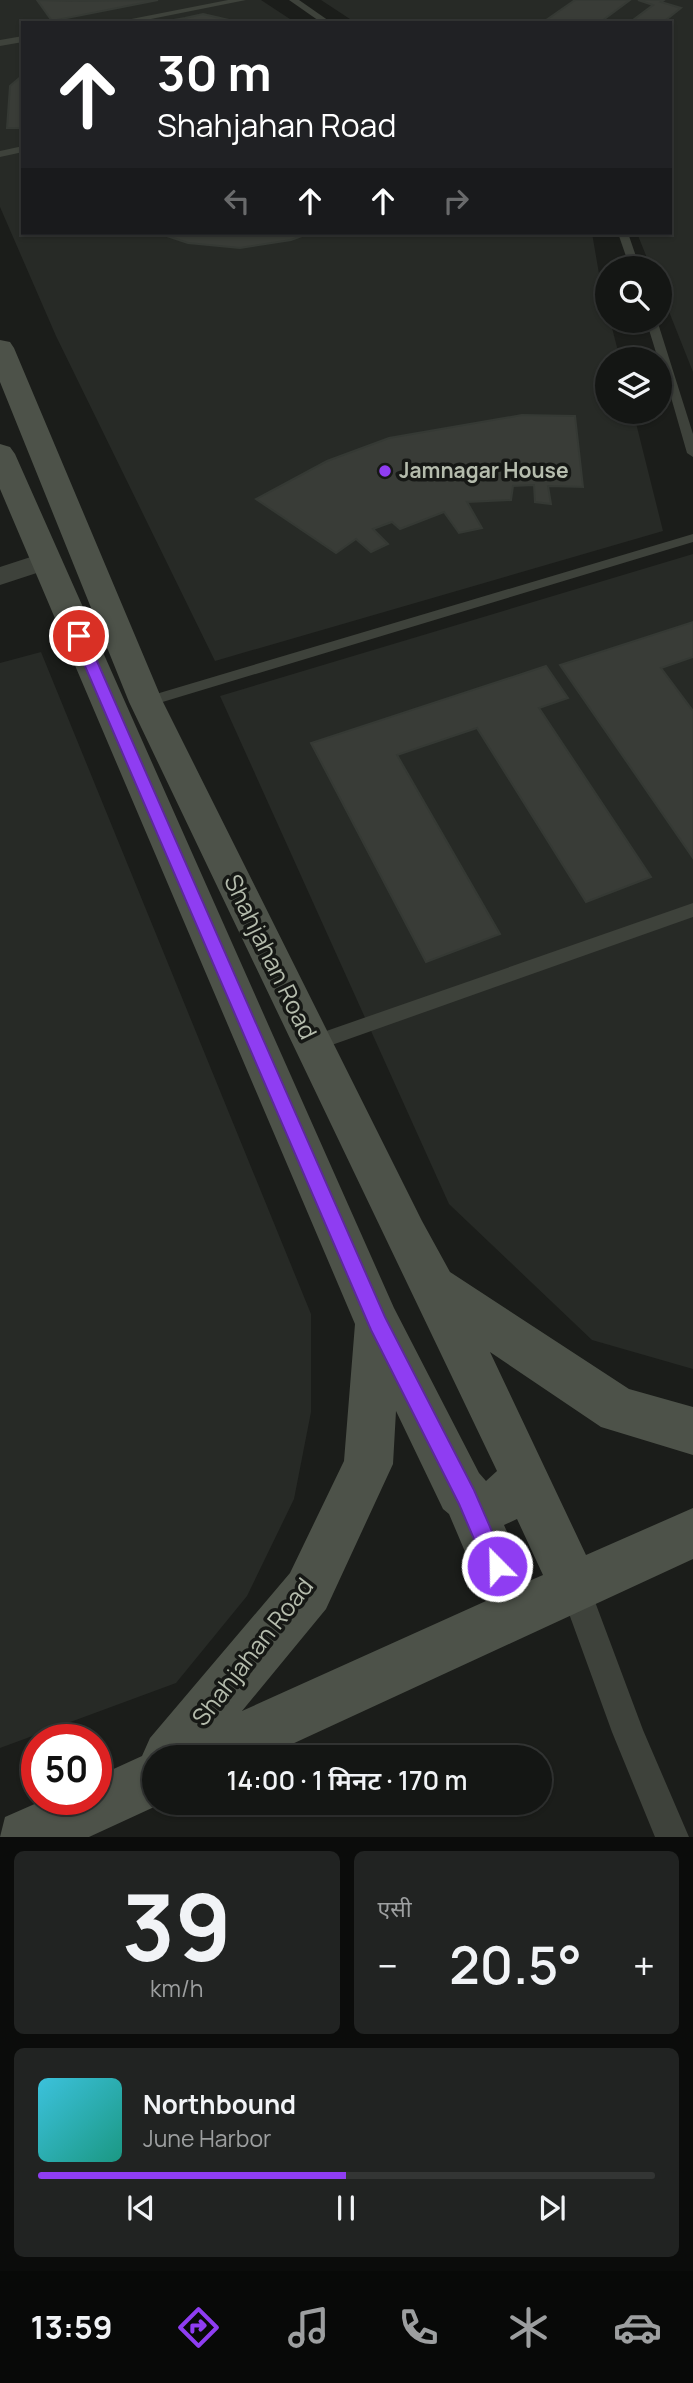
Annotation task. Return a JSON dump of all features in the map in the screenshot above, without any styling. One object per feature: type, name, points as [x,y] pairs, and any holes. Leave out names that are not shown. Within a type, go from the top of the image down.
[{"type":"main road","name":"Shahjahan Road","points":[[0,348],[146,702],[405,1237],[434,1288],[618,1410],[693,1431]]},
{"type":"main road","name":"Shahjahan Road","points":[[0,454],[378,1324],[368,1464],[308,1591],[180,1745]]},
{"type":"main road","points":[[434,1288],[524,1474],[574,1586]]},
{"type":"main road","points":[[378,1324],[467,1497],[517,1613]]},
{"type":"main road","points":[[467,1497],[477,1506],[494,1506],[510,1497],[524,1474]]},
{"type":"main road","points":[[229,1745],[574,1586],[602,1577],[693,1533]]},
{"type":"main road","points":[[24,1837],[142,1780]]},
{"type":"street","points":[[0,576],[46,561]]},
{"type":"street","points":[[574,1586],[628,1732],[672,1837]]},
{"type":"lane","points":[[126,21],[242,0]]},
{"type":"lane","points":[[293,0],[325,21]]},
{"type":"lane","points":[[0,43],[21,39]]},
{"type":"lane","points":[[0,154],[21,149]]},
{"type":"lane","points":[[623,235],[631,256]]},
{"type":"lane","points":[[655,333],[693,453]]},
{"type":"lane","points":[[146,702],[693,538]]},
{"type":"lane","points":[[312,1044],[693,910]]},
{"type":"shaded area","name":"Jamnagar House","points":[[0,0],[261,0],[293,21],[21,21],[21,235],[592,235],[596,256],[595,333],[613,333],[617,347],[595,347],[595,424],[636,424],[663,531],[215,661],[56,336],[0,207]]},
{"type":"shaded area","points":[[321,0],[693,0],[693,372],[672,319],[672,256],[646,256],[638,235],[672,235],[672,21],[353,21]]},
{"type":"shaded area","points":[[693,554],[693,1369],[592,1340],[449,1204],[220,696]]},
{"type":"shaded area","points":[[41,652],[311,1314],[311,1412],[294,1499],[247,1596],[176,1683],[65,1724],[21,1724],[21,1740],[0,1748],[0,663]]},
{"type":"building","points":[[37,0],[74,1],[158,0],[52,21]]},
{"type":"building","points":[[575,0],[630,0],[602,21],[545,21]]},
{"type":"building","points":[[638,0],[664,0],[661,2],[681,8],[665,21],[632,21],[653,5]]},
{"type":"building","points":[[203,14],[233,21],[168,21]]},
{"type":"building","points":[[21,77],[21,128],[7,128],[10,86]]},
{"type":"building","points":[[164,235],[305,235],[291,240],[240,248],[188,243]]},
{"type":"building","points":[[522,415],[575,416],[583,487],[548,486],[551,504],[535,502],[534,485],[513,486],[511,500],[467,502],[482,528],[459,533],[444,512],[400,529],[392,522],[373,529],[388,544],[371,552],[356,539],[336,553],[256,499],[327,461],[389,438]]},
{"type":"building","points":[[693,622],[693,657],[661,668],[693,711],[693,858],[560,665]]},
{"type":"building","points":[[546,666],[568,698],[539,708],[651,877],[586,902],[477,728],[397,755],[500,934],[426,962],[311,743]]},
{"type":"place","name":"Jamnagar House","points":[[385,471]]},
{"type":"route","points":[[79,636],[378,1324],[461,1491],[467,1497],[497,1566]]}]
